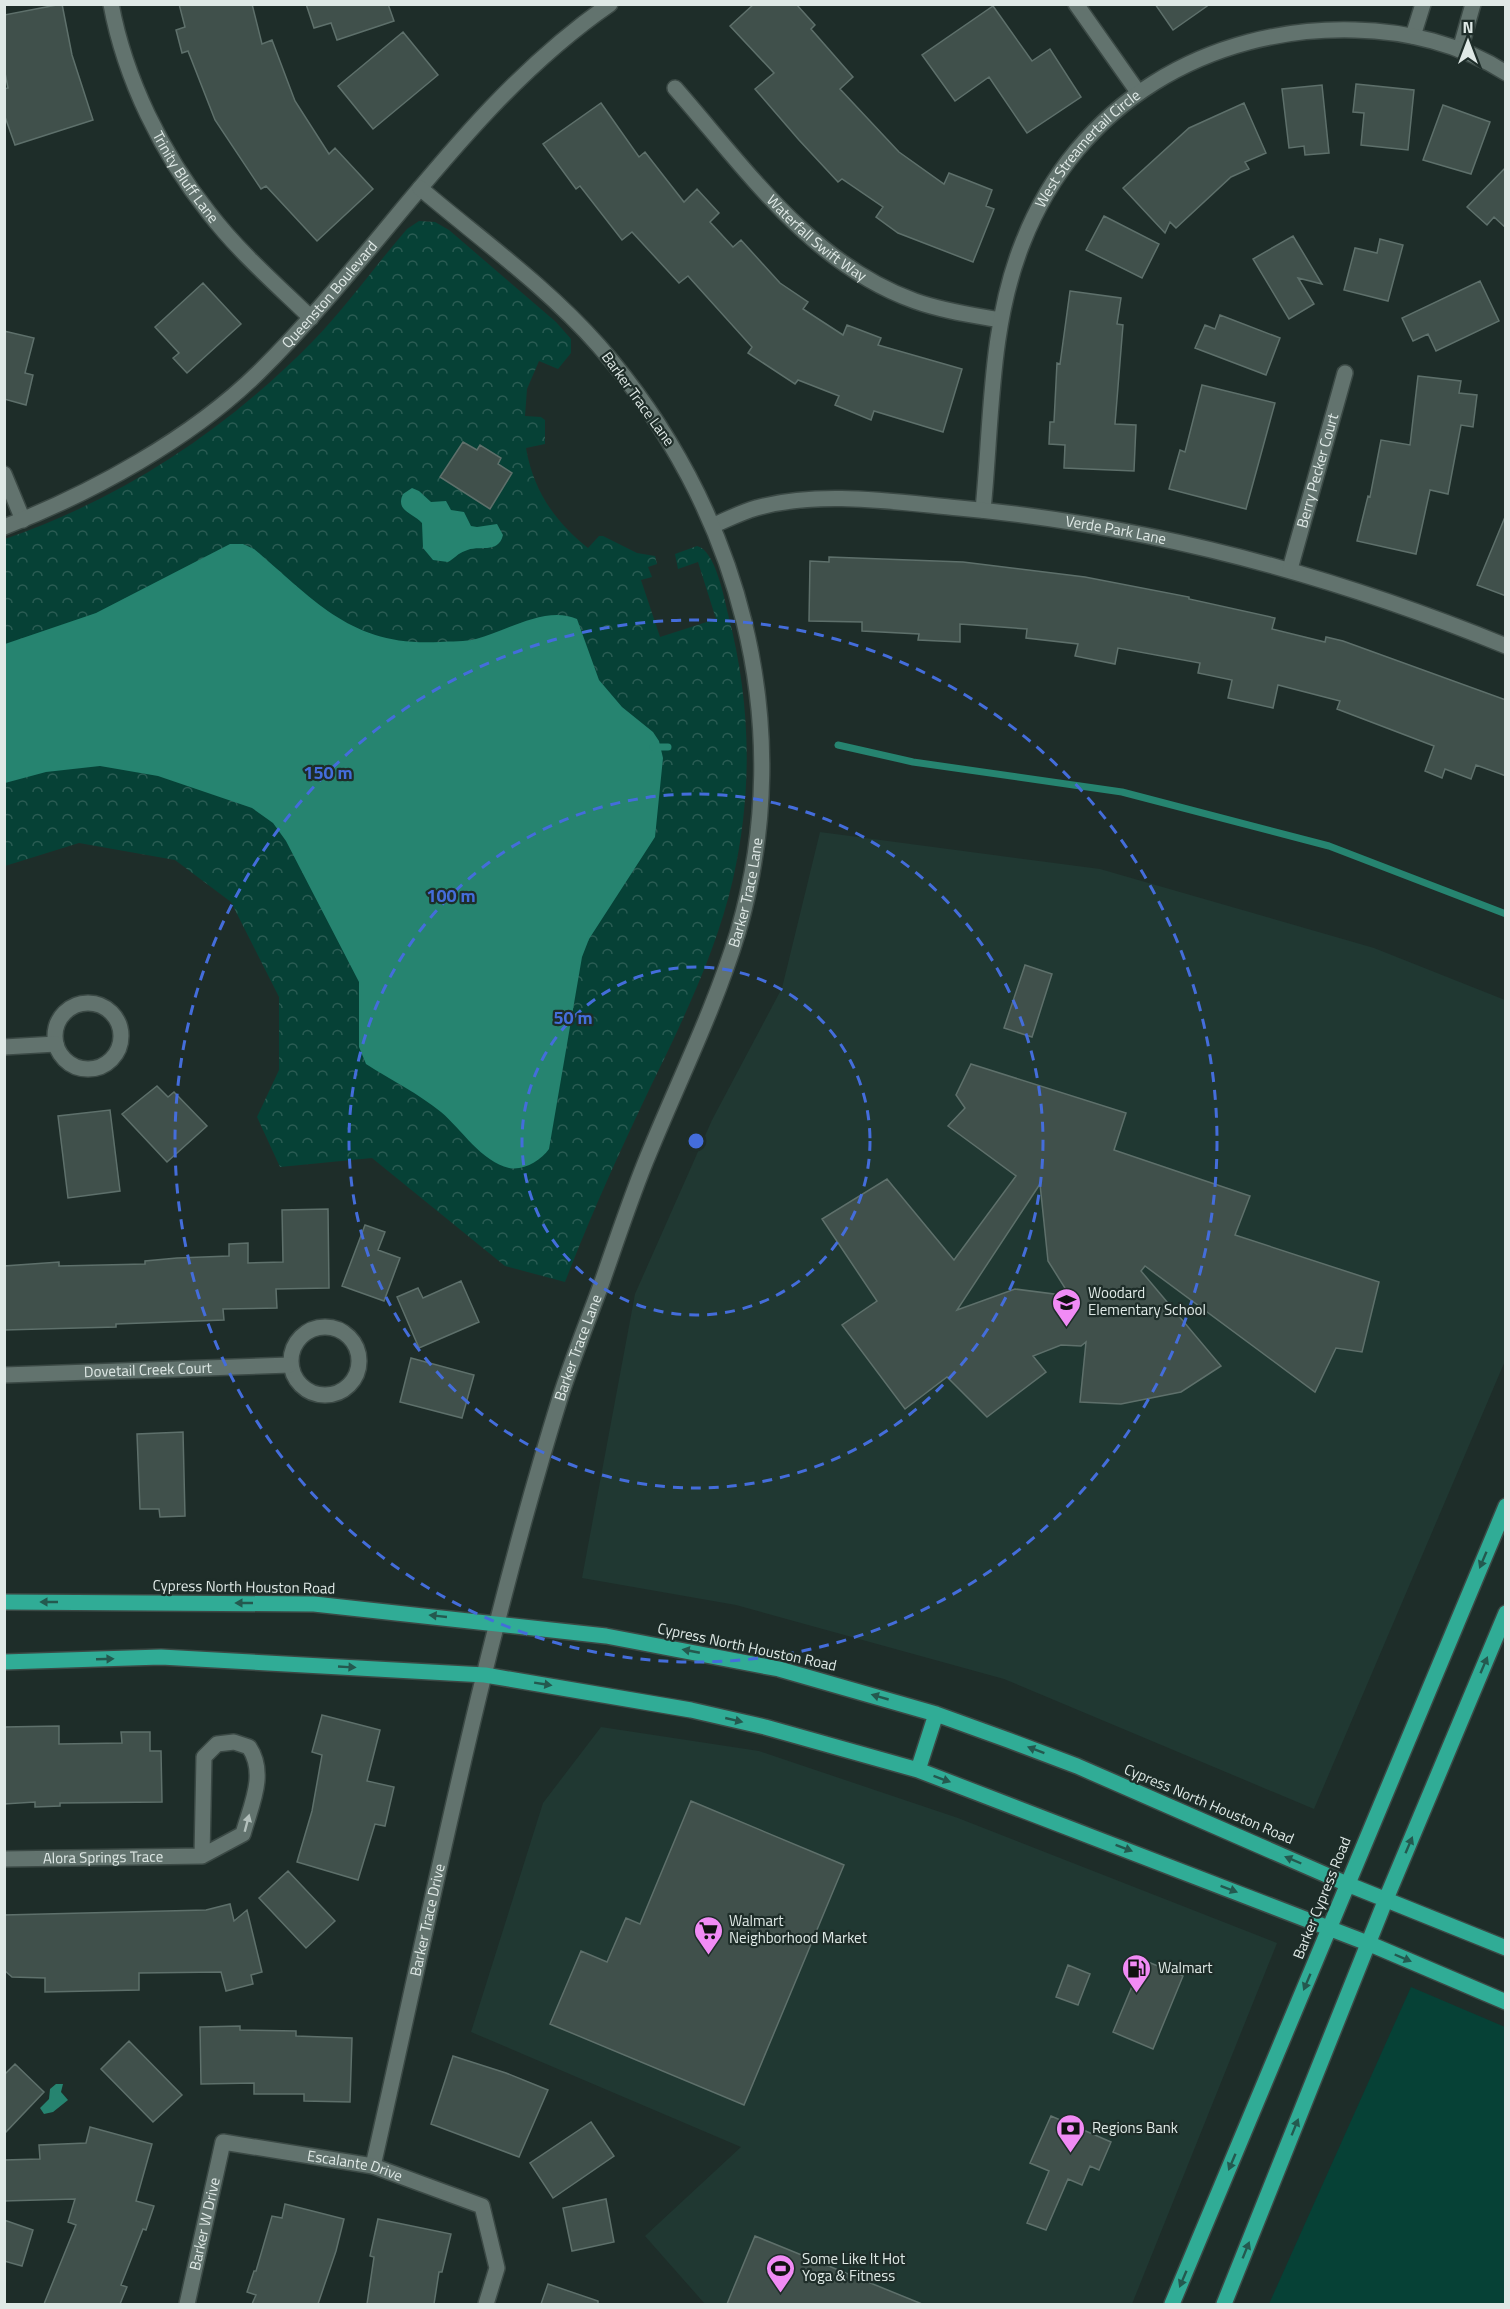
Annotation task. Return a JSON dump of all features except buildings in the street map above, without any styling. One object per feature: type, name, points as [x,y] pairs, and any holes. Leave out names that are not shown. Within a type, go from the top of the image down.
[{"type":"main road","name":"Barker Cypress Road","points":[[1172,2304],[1506,1506]]},
{"type":"main road","name":"Cypress North Houston Road","points":[[4,1602],[314,1604],[497,1622],[627,1639],[779,1669],[936,1713],[1077,1766],[1347,1884],[1506,1948]]},
{"type":"main road","points":[[1224,2304],[1370,1944],[1386,1899],[1506,1613]]},
{"type":"main road","points":[[4,1662],[161,1657],[485,1675],[692,1710],[765,1727],[918,1770],[1370,1944],[1506,2002]]},
{"type":"main road","points":[[918,1770],[936,1713]]},
{"type":"street","name":"Trinity Bluff Lane","points":[[111,4],[131,74],[153,127],[185,179],[209,213],[242,251],[311,318]]},
{"type":"street","name":"Queenston Boulevard","points":[[4,527],[23,520],[151,453],[213,411],[258,373],[311,318],[477,121],[534,64],[610,4]]},
{"type":"street","points":[[1076,4],[1138,92]]},
{"type":"street","points":[[1413,36],[1422,4]]},
{"type":"street","points":[[1460,50],[1473,4]]},
{"type":"street","name":"West Streamertail Circle","points":[[983,510],[1000,320],[1022,243],[1038,206],[1069,158],[1100,125],[1138,92],[1217,50],[1264,37],[1321,29],[1370,30],[1413,36],[1460,50],[1506,72]]},
{"type":"street","name":"Waterfall Swift Way","points":[[675,88],[791,221],[826,252],[868,279],[915,301],[1000,320]]},
{"type":"street","name":"Barker Trace Lane","points":[[420,188],[540,288],[599,346],[656,418],[714,525],[735,581],[750,641],[762,766],[754,854],[739,928],[716,998],[644,1166],[561,1395],[497,1622],[485,1675]]},
{"type":"street","name":"Berry Pecker Court","points":[[1290,569],[1345,373]]},
{"type":"street","points":[[4,474],[23,520]]},
{"type":"street","name":"Verde Park Lane","points":[[714,525],[756,508],[802,501],[847,499],[983,510],[1107,526],[1290,569],[1435,616],[1506,646]]},
{"type":"street","points":[[77,1004],[102,1005],[112,1012],[119,1022],[122,1034],[120,1047],[114,1057],[105,1065],[93,1069],[81,1069],[69,1064],[61,1055],[56,1044],[55,1032],[59,1020],[67,1010],[77,1004]]},
{"type":"street","points":[[4,1047],[56,1044]]},
{"type":"street","points":[[326,1326],[337,1328],[347,1335],[355,1344],[359,1355],[355,1377],[349,1386],[329,1395],[308,1392],[299,1385],[290,1365],[295,1343],[308,1331],[326,1326]]},
{"type":"street","name":"Dovetail Creek Court","points":[[4,1375],[290,1365]]},
{"type":"street","name":"Barker Trace Drive","points":[[372,2166],[485,1675]]},
{"type":"street","name":"Alora Springs Trace","points":[[4,1859],[202,1856],[243,1834],[258,1778],[258,1761],[249,1747],[234,1742],[217,1744],[204,1757],[202,1856]]},
{"type":"street","name":"Escalante Drive","points":[[223,2142],[372,2166],[483,2206],[497,2268],[486,2304]]},
{"type":"street","name":"Barker W Drive","points":[[187,2304],[223,2142]]},
{"type":"shaded area","points":[[412,488],[431,502],[446,501],[451,510],[464,512],[471,526],[497,524],[503,535],[501,541],[492,547],[470,549],[448,562],[433,560],[423,548],[422,523],[406,511],[401,504],[403,494]]},
{"type":"shaded area","points":[[230,544],[243,544],[254,549],[317,603],[337,617],[382,637],[409,642],[467,641],[540,617],[552,615],[577,619],[599,680],[622,707],[653,732],[659,741],[663,758],[655,837],[589,939],[582,957],[549,1149],[532,1164],[520,1168],[499,1165],[472,1144],[449,1119],[432,1105],[366,1064],[359,1047],[359,982],[286,841],[273,823],[252,808],[158,776],[100,766],[46,772],[5,783],[5,644],[96,613]]},
{"type":"shaded area","name":"Woodard Elementary School","points":[[820,832],[1100,869],[1374,948],[1505,1000],[1505,1361],[1314,1809],[1004,1679],[736,1605],[582,1578],[635,1294],[712,1120],[782,988]]},
{"type":"shaded area","points":[[601,1727],[759,1751],[958,1818],[1277,1943],[1132,2304],[705,2304],[645,2236],[741,2147],[471,2032],[543,1803]]},
{"type":"shaded area","points":[[56,2084],[63,2084],[61,2092],[68,2100],[53,2112],[44,2114],[40,2108],[49,2099],[50,2089]]},
{"type":"green space","points":[[419,221],[435,222],[449,230],[556,322],[571,339],[571,353],[558,369],[539,361],[527,389],[525,416],[541,417],[545,420],[545,444],[526,448],[534,478],[547,504],[565,527],[588,548],[599,536],[603,536],[637,553],[655,556],[657,564],[648,567],[652,577],[641,580],[660,637],[716,619],[698,562],[678,569],[675,554],[697,546],[703,549],[714,565],[721,586],[736,647],[741,680],[747,746],[744,812],[726,907],[697,987],[616,1161],[565,1282],[505,1266],[372,1158],[280,1167],[257,1117],[279,1070],[279,997],[231,902],[175,860],[79,843],[5,866],[5,539],[91,503],[131,482],[208,432],[279,374],[313,341],[407,229]]},
{"type":"green space","points":[[1411,1987],[1505,2027],[1505,2304],[1269,2304]]},
{"type":"waterway","points":[[838,745],[913,762],[1122,792],[1329,846],[1506,914]]},
{"type":"waterway","points":[[653,747],[668,747]]},
{"type":"place","name":"Woodard Elementary School","points":[[1067,1328]]},
{"type":"place","name":"Walmart Neighborhood Market","points":[[708,1956]]},
{"type":"place","name":"Walmart","points":[[1137,1994]]},
{"type":"place","name":"Regions Bank","points":[[1071,2154]]},
{"type":"place","name":"Some Like It Hot Yoga & Fitness","points":[[781,2294]]}]
